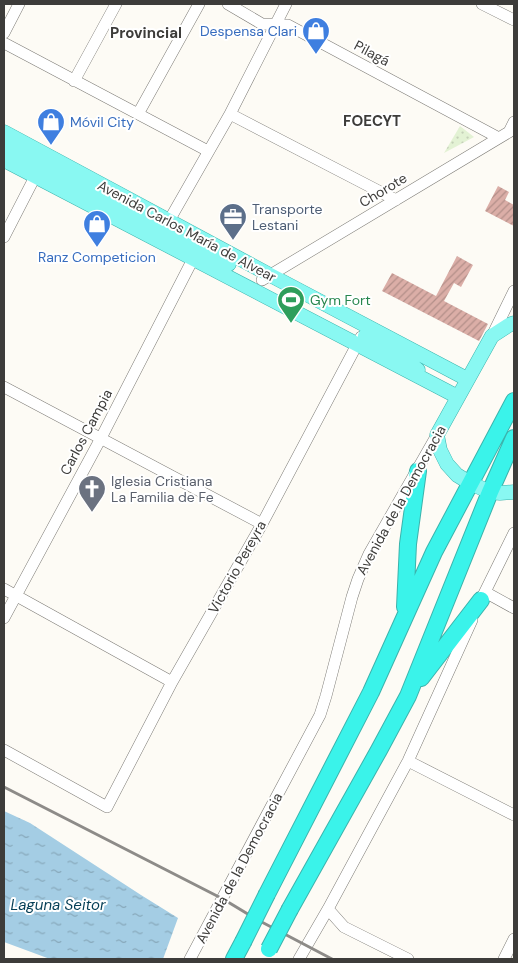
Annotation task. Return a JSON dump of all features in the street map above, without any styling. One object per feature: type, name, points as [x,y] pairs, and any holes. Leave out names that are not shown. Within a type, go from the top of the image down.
[{"type":"highway","points":[[234,959],[371,692],[434,552],[514,401]]},
{"type":"highway","points":[[267,954],[408,696],[490,492],[514,438]]},
{"type":"highway","points":[[405,615],[408,544],[418,471]]},
{"type":"highway","points":[[408,696],[483,596]]},
{"type":"main road","name":"Avenida Carlos María de Alvear","points":[[4,132],[163,230],[193,259],[362,335],[451,370],[467,379]]},
{"type":"main road","name":"Avenida Carlos María de Alvear","points":[[4,145],[38,171]]},
{"type":"main road","name":"Avenida Carlos María de Alvear","points":[[4,160],[38,171],[266,278],[362,335],[402,356],[451,370]]},
{"type":"main road","points":[[492,336],[514,323]]},
{"type":"main road","name":"Avenida Carlos María de Alvear","points":[[362,335],[437,386],[458,397]]},
{"type":"main road","name":"Avenida de la Democracia","points":[[437,435],[492,336]]},
{"type":"main road","name":"Avenida Carlos María de Alvear","points":[[402,356],[437,386]]},
{"type":"main road","points":[[437,435],[440,450],[447,464],[457,475],[490,492],[514,492]]},
{"type":"street","points":[[4,33],[19,4]]},
{"type":"street","points":[[74,81],[116,4]]},
{"type":"street","points":[[138,114],[198,4]]},
{"type":"street","name":"Pilagá","points":[[228,4],[262,24],[288,25],[498,138]]},
{"type":"street","points":[[163,230],[230,114],[286,4]]},
{"type":"street","points":[[482,4],[514,20]]},
{"type":"street","points":[[4,43],[208,151]]},
{"type":"street","points":[[230,114],[396,200]]},
{"type":"street","name":"Chorote","points":[[266,278],[498,138],[512,127]]},
{"type":"street","points":[[4,237],[38,171]]},
{"type":"street","name":"Carlos Campia","points":[[4,618],[101,438],[193,259]]},
{"type":"street","name":"Avenida de la Democracia","points":[[492,336],[514,291]]},
{"type":"street","name":"Victorio Pereyra","points":[[4,750],[107,807],[172,682],[262,524],[362,335]]},
{"type":"street","points":[[4,387],[262,524]]},
{"type":"street","name":"Avenida de la Democracia","points":[[190,959],[320,715],[358,579],[369,554],[437,435]]},
{"type":"street","points":[[299,959],[408,761],[483,596],[514,534]]},
{"type":"street","points":[[4,589],[172,682]]},
{"type":"street","points":[[483,596],[514,608]]},
{"type":"street","points":[[408,761],[514,815]]},
{"type":"street","points":[[328,909],[344,926],[408,959]]},
{"type":"street","points":[[504,959],[514,939]]},
{"type":"green space","points":[[460,126],[474,137],[444,153]]},
{"type":"water","name":"Laguna Seitor","points":[[4,811],[30,823],[178,918],[163,959],[50,959],[4,942]]},
{"type":"building","points":[[498,186],[509,192],[505,200],[514,205],[514,226],[485,211]]},
{"type":"building","points":[[457,256],[473,265],[461,287],[454,283],[444,301],[488,324],[479,341],[382,291],[392,273],[436,296]]},
{"type":"railway","points":[[4,787],[223,899],[256,919],[332,959]]},
{"type":"place","name":"Despensa Clari","points":[[316,55]]},
{"type":"place","name":"Móvil City","points":[[51,146]]},
{"type":"place","name":"Transporte Lestani","points":[[233,241]]},
{"type":"place","name":"Ranz Competicion","points":[[97,248]]},
{"type":"place","name":"Gym Fort","points":[[291,324]]},
{"type":"place","name":"Iglesia Cristiana La Familia de Fe","points":[[92,513]]},
{"type":"district","name":"Provincial","points":[[146,33]]},
{"type":"district","name":"FOECYT","points":[[372,121]]}]
